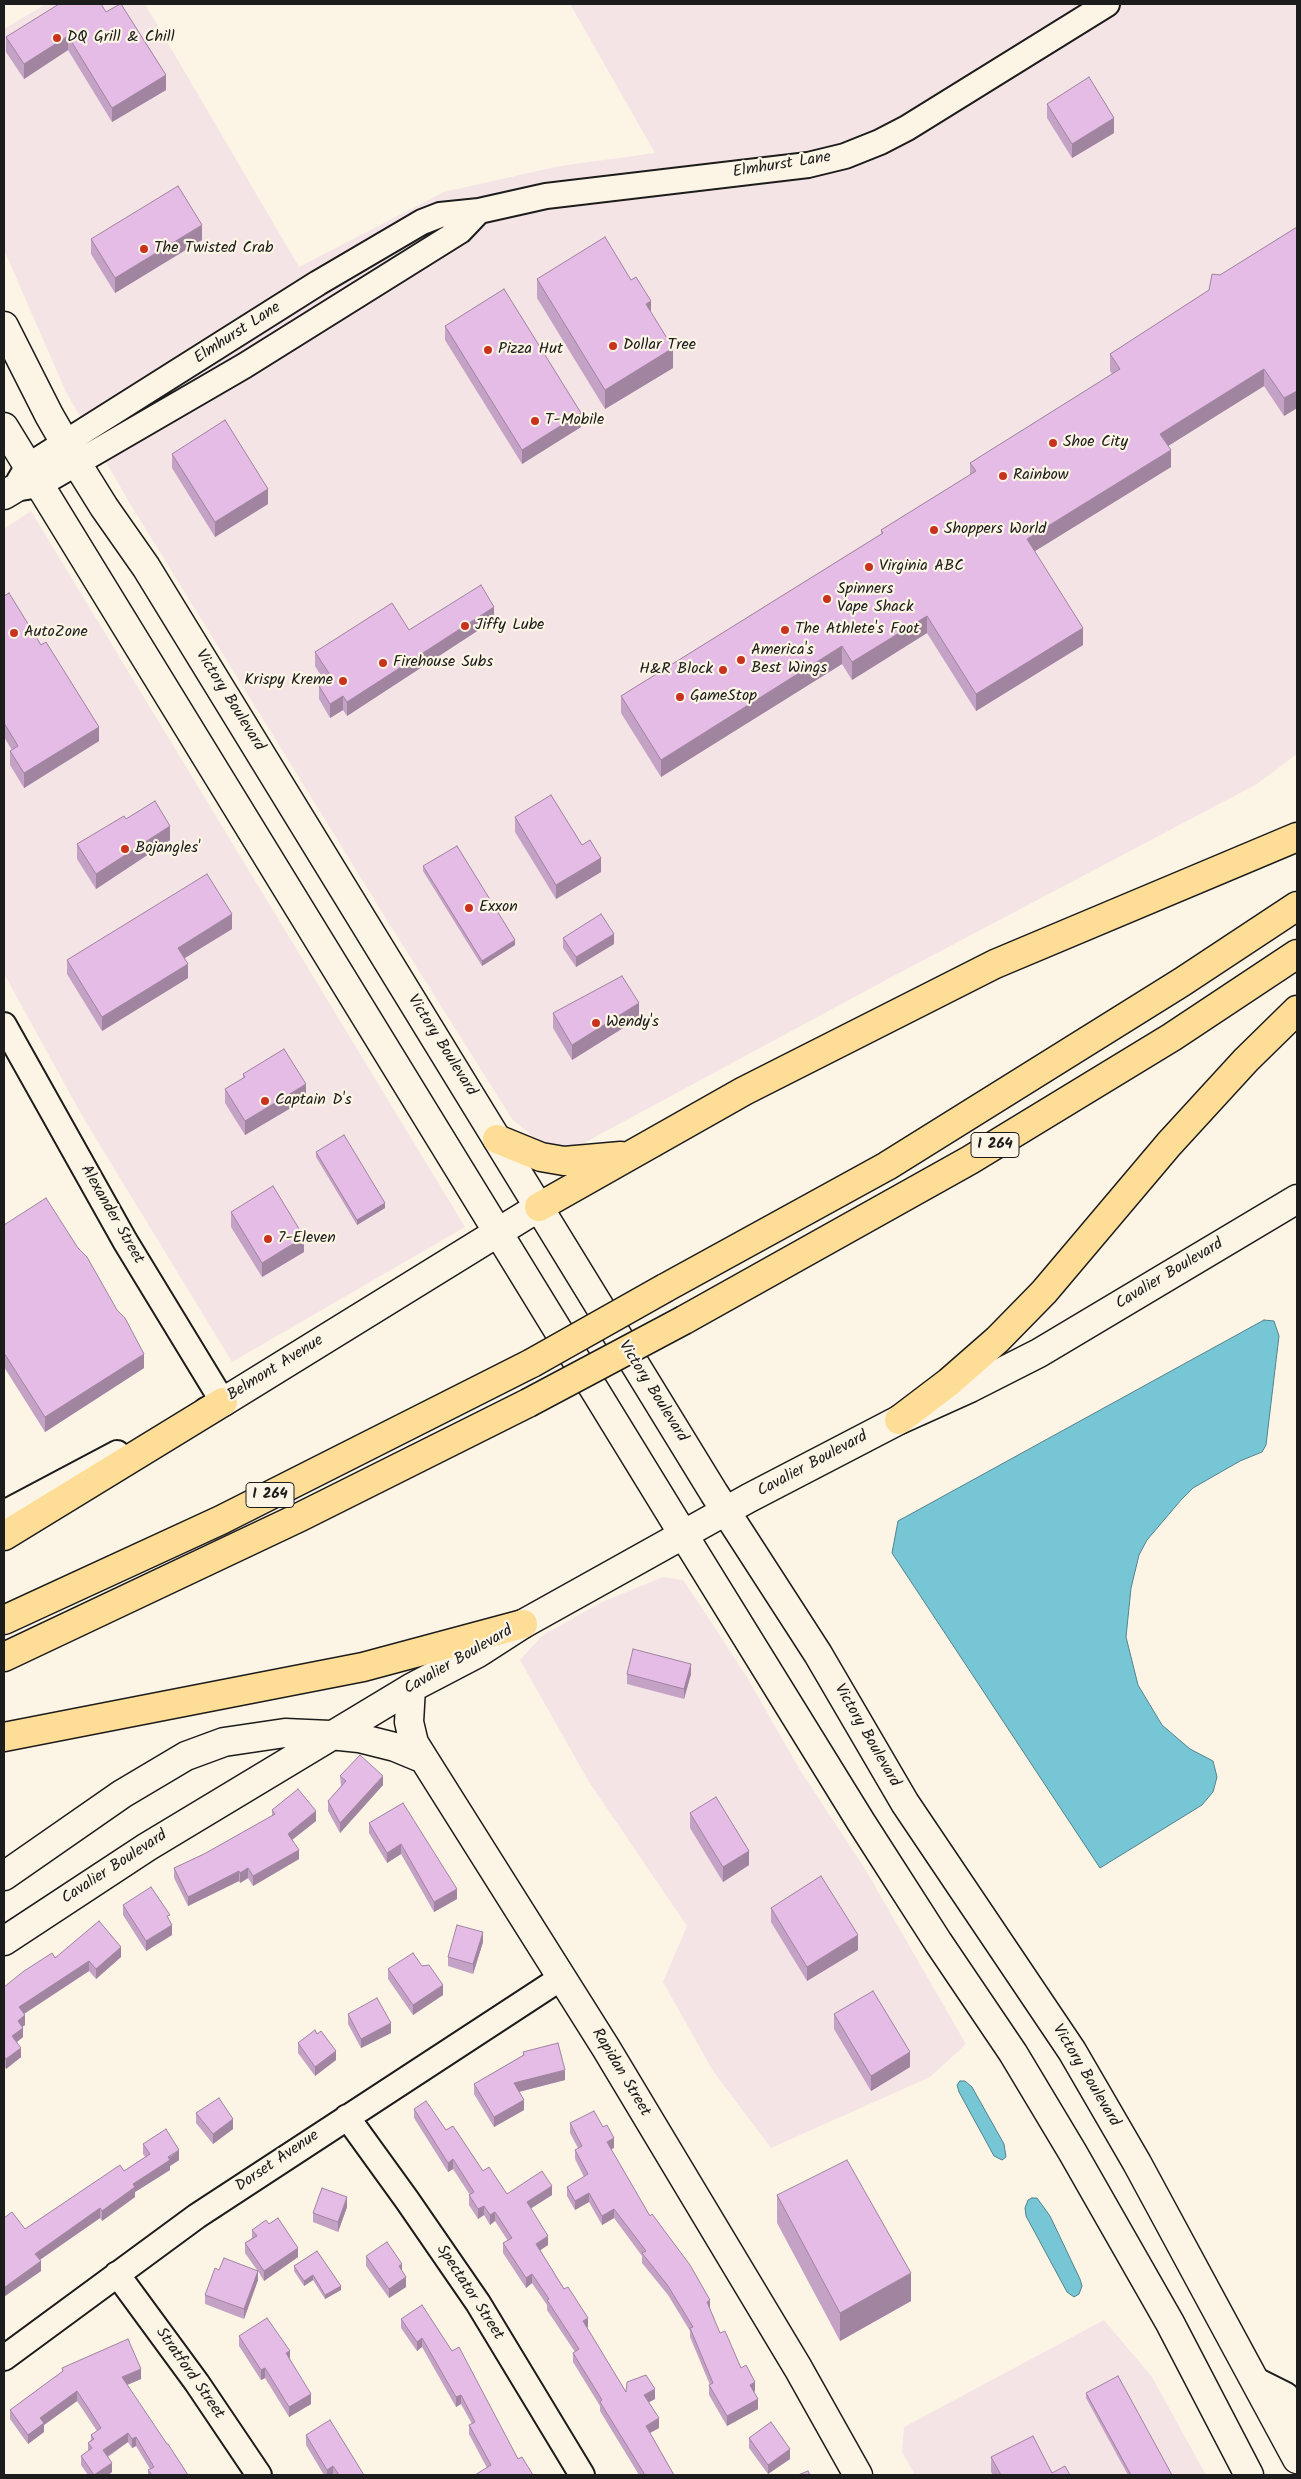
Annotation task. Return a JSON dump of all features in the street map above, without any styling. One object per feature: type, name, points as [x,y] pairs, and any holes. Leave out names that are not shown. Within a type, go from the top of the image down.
[{"type":"highway","points":[[539,1207],[744,1091],[995,964],[1297,838]]},
{"type":"highway","name":"I 264","points":[[4,1620],[221,1520],[532,1363],[887,1166],[1182,982],[1297,906]]},
{"type":"highway","name":"I 264","points":[[4,1657],[308,1513],[528,1403],[684,1320],[970,1160],[1172,1037],[1297,954]]},
{"type":"highway","points":[[899,1420],[970,1364],[1037,1299],[1176,1137],[1246,1060],[1297,1010]]},
{"type":"highway","points":[[497,1139],[541,1157],[564,1161],[630,1155]]},
{"type":"highway","points":[[4,1536],[223,1402]]},
{"type":"highway","points":[[4,1736],[363,1667],[523,1624]]},
{"type":"main road","name":"Victory Boulevard","points":[[4,326],[71,453],[104,507],[146,568],[726,1511],[818,1654],[905,1803],[1072,2051],[1124,2138],[1297,2459]]},
{"type":"main road","points":[[4,427],[21,484],[499,1231],[683,1534],[862,1822],[938,1942],[1013,2053],[1073,2152],[1183,2346],[1249,2475]]},
{"type":"main road","name":"Cavalier Boulevard","points":[[4,1941],[147,1847],[330,1734],[478,1653],[523,1624],[683,1534],[899,1420],[970,1388],[1039,1352],[1297,1199]]},
{"type":"main road","name":"Belmont Avenue","points":[[223,1402],[539,1207]]},
{"type":"main road","name":"Rapidan Street","points":[[411,1688],[409,1722],[414,1743],[606,2048],[798,2368],[858,2475]]},
{"type":"main road","points":[[4,1876],[122,1794],[186,1756],[224,1742],[285,1732],[330,1734],[359,1738],[395,1747],[424,1759]]},
{"type":"street","name":"Elmhurst Lane","points":[[21,484],[71,453],[244,366],[460,231],[479,211],[546,196],[808,165],[845,156],[880,142],[907,128],[1107,4]]},
{"type":"street","name":"Alexander Street","points":[[4,1025],[125,1241],[223,1402]]},
{"type":"street","name":"Belmont Avenue","points":[[4,1513],[111,1457],[223,1402]]},
{"type":"street","name":"Dorset Avenue","points":[[4,2358],[197,2216],[561,1978]]},
{"type":"street","name":"Spectator Street","points":[[347,2117],[408,2200],[478,2303],[582,2475]]},
{"type":"street","name":"Stratford Street","points":[[117,2274],[197,2383],[259,2475]]},
{"type":"street","points":[[1256,2380],[1286,2395],[1297,2418]]},
{"type":"shaded area","points":[[46,4],[145,4],[299,267],[444,192],[560,166],[655,153],[570,4],[1297,4],[1297,754],[1257,784],[884,981],[571,1150],[542,1144],[512,1119],[129,502],[66,392],[4,250],[4,29]]},
{"type":"shaded area","points":[[31,511],[465,1227],[232,1362],[84,1119],[4,974],[4,529]]},
{"type":"shaded area","points":[[663,1577],[683,1580],[704,1611],[748,1679],[800,1770],[865,1869],[966,2044],[930,2077],[771,2148],[713,2071],[663,1982],[687,1926],[589,1782],[520,1660],[543,1635],[602,1602]]},
{"type":"shaded area","points":[[1104,2320],[1152,2377],[1206,2475],[915,2475],[902,2452],[904,2427]]},
{"type":"water","points":[[1264,1320],[1274,1321],[1279,1336],[1266,1445],[1262,1452],[1240,1461],[1193,1488],[1181,1500],[1147,1540],[1139,1555],[1131,1588],[1126,1637],[1138,1685],[1162,1725],[1190,1749],[1213,1761],[1217,1777],[1213,1792],[1202,1805],[1100,1868],[892,1553],[898,1521]]},
{"type":"water","points":[[960,2081],[965,2081],[972,2087],[1004,2144],[1006,2157],[1002,2160],[994,2156],[959,2092],[957,2085]]},
{"type":"water","points":[[1037,2198],[1050,2216],[1080,2279],[1082,2286],[1079,2294],[1074,2297],[1067,2292],[1026,2216],[1025,2208],[1028,2200]]},
{"type":"building","points":[[59,4],[101,4],[106,12],[121,4],[166,75],[112,108],[68,36],[24,64],[6,37]]},
{"type":"building","points":[[1089,77],[1114,118],[1072,144],[1047,104]]},
{"type":"building","points":[[178,186],[202,225],[115,278],[91,239]]},
{"type":"building","points":[[1297,227],[1297,391],[1284,398],[1264,369],[1160,434],[1171,450],[1027,539],[1083,628],[976,694],[927,616],[852,662],[842,646],[661,760],[621,696],[883,533],[881,530],[976,471],[970,463],[1120,369],[1110,354],[1209,290],[1212,274],[1220,275]]},
{"type":"building","name":"Dollar Tree","points":[[605,237],[631,280],[636,277],[651,301],[646,304],[673,348],[605,390],[537,279]]},
{"type":"building","points":[[504,289],[581,413],[522,450],[445,326]]},
{"type":"building","points":[[225,420],[268,489],[215,522],[172,454]]},
{"type":"building","points":[[481,585],[494,607],[347,702],[343,696],[330,704],[319,686],[332,678],[315,652],[392,603],[409,630]]},
{"type":"building","points":[[9,593],[41,645],[46,642],[99,727],[24,773],[10,751],[18,746],[4,723],[4,596]]},
{"type":"building","points":[[551,795],[582,845],[590,840],[601,858],[556,885],[515,817]]},
{"type":"building","points":[[155,801],[170,826],[96,874],[77,844],[124,816],[126,819]]},
{"type":"building","name":"Exxon","points":[[457,846],[515,940],[482,961],[423,866]]},
{"type":"building","points":[[207,874],[232,914],[178,948],[188,964],[102,1017],[67,960]]},
{"type":"building","points":[[601,914],[614,934],[576,957],[563,938]]},
{"type":"building","points":[[622,976],[639,1003],[572,1045],[553,1013]]},
{"type":"building","name":"Captain D's","points":[[284,1049],[306,1084],[245,1121],[225,1089],[245,1077],[243,1074]]},
{"type":"building","name":"7-Eleven","points":[[344,1135],[385,1203],[357,1220],[316,1152]]},
{"type":"building","name":"7-Eleven","points":[[273,1186],[304,1237],[262,1263],[231,1212]]},
{"type":"building","points":[[46,1198],[78,1248],[87,1257],[117,1310],[125,1318],[144,1354],[45,1417],[4,1353],[4,1225]]},
{"type":"building","points":[[633,1649],[691,1664],[684,1689],[627,1674]]},
{"type":"building","points":[[360,1755],[383,1776],[340,1823],[328,1801],[346,1781],[340,1776]]},
{"type":"building","points":[[298,1789],[316,1811],[288,1834],[299,1850],[253,1876],[248,1868],[188,1897],[174,1868],[204,1854],[275,1814],[272,1810]]},
{"type":"building","points":[[716,1797],[749,1851],[723,1867],[690,1813]]},
{"type":"building","points":[[403,1803],[457,1889],[434,1902],[401,1844],[387,1853],[369,1823]]},
{"type":"building","points":[[821,1876],[858,1935],[807,1967],[771,1908]]},
{"type":"building","points":[[151,1887],[170,1915],[167,1916],[172,1925],[146,1941],[123,1905]]},
{"type":"building","points":[[99,1921],[121,1947],[96,1969],[89,1961],[19,2007],[25,2015],[18,2021],[23,2028],[12,2036],[21,2048],[6,2059],[4,2056],[4,1987],[52,1953],[55,1958]]},
{"type":"building","points":[[457,1925],[483,1932],[473,1964],[448,1957]]},
{"type":"building","points":[[413,1953],[422,1966],[429,1965],[443,1985],[413,2005],[388,1969]]},
{"type":"building","points":[[873,1991],[910,2052],[871,2076],[834,2014]]},
{"type":"building","points":[[377,1998],[391,2023],[361,2039],[348,2014]]},
{"type":"building","points":[[315,2030],[317,2034],[321,2031],[336,2051],[315,2067],[298,2043]]},
{"type":"building","points":[[558,2043],[565,2070],[514,2083],[524,2100],[494,2117],[474,2084],[524,2055],[523,2052]]},
{"type":"building","points":[[219,2098],[233,2119],[213,2134],[196,2113]]},
{"type":"building","points":[[426,2101],[446,2130],[453,2126],[483,2171],[489,2167],[507,2194],[542,2171],[552,2186],[527,2202],[548,2236],[536,2244],[564,2289],[568,2287],[588,2318],[583,2321],[626,2392],[627,2382],[646,2375],[655,2389],[644,2395],[659,2418],[646,2426],[674,2475],[645,2475],[600,2402],[602,2400],[573,2353],[579,2349],[547,2300],[549,2299],[532,2274],[526,2278],[503,2243],[512,2238],[495,2212],[490,2215],[484,2206],[478,2209],[469,2195],[474,2192],[453,2159],[448,2163],[414,2109]]},
{"type":"building","points":[[594,2111],[603,2127],[607,2125],[614,2138],[607,2142],[650,2216],[652,2214],[690,2265],[710,2300],[707,2302],[720,2333],[725,2331],[741,2368],[746,2365],[755,2382],[750,2385],[758,2399],[727,2416],[709,2385],[713,2383],[690,2328],[693,2327],[668,2286],[642,2253],[646,2251],[614,2209],[602,2216],[589,2193],[575,2201],[567,2187],[588,2174],[575,2150],[582,2146],[570,2123]]},
{"type":"building","points":[[166,2129],[179,2150],[168,2157],[170,2160],[133,2184],[135,2187],[102,2211],[100,2208],[35,2254],[41,2261],[5,2287],[4,2218],[12,2212],[25,2229],[120,2165],[124,2171],[150,2154],[143,2144]]},
{"type":"building","points":[[847,2160],[911,2273],[840,2313],[777,2195]]},
{"type":"building","points":[[322,2188],[347,2197],[338,2222],[313,2213]]},
{"type":"building","points":[[278,2218],[298,2248],[264,2271],[245,2243],[257,2236],[252,2230],[266,2220],[269,2224]]},
{"type":"building","points":[[387,2242],[402,2264],[399,2266],[406,2277],[389,2289],[366,2256]]},
{"type":"building","points":[[317,2251],[341,2286],[325,2295],[313,2275],[304,2281],[294,2266]]},
{"type":"building","points":[[224,2258],[258,2271],[244,2309],[205,2295],[215,2268],[219,2270]]},
{"type":"building","points":[[422,2305],[452,2351],[459,2347],[518,2459],[522,2457],[533,2475],[475,2475],[491,2465],[469,2425],[475,2422],[461,2395],[456,2397],[422,2338],[417,2342],[401,2319]]},
{"type":"building","points":[[267,2318],[290,2351],[286,2353],[311,2394],[289,2407],[265,2368],[261,2370],[239,2336]]},
{"type":"building","points":[[128,2339],[141,2369],[122,2377],[188,2475],[152,2475],[148,2470],[154,2467],[136,2437],[132,2439],[128,2433],[103,2450],[112,2463],[94,2475],[81,2456],[92,2448],[88,2443],[94,2439],[91,2435],[101,2428],[77,2391],[40,2418],[44,2423],[28,2435],[10,2410],[63,2371],[62,2368]]},
{"type":"building","points":[[1118,2376],[1172,2475],[1131,2475],[1086,2393]]},
{"type":"building","points":[[330,2420],[364,2475],[339,2475],[333,2466],[327,2470],[306,2435]]},
{"type":"building","points":[[771,2422],[790,2449],[768,2465],[749,2438]]},
{"type":"building","points":[[1033,2436],[1052,2473],[1065,2466],[1070,2475],[1001,2475],[991,2457]]},
{"type":"building","points":[[808,2471],[810,2475],[798,2475]]},
{"type":"place","name":"DQ Grill & Chill","points":[[57,38]]},
{"type":"place","name":"The Twisted Crab","points":[[144,249]]},
{"type":"place","name":"Dollar Tree","points":[[613,346]]},
{"type":"place","name":"Pizza Hut","points":[[488,350]]},
{"type":"place","name":"T-Mobile","points":[[535,421]]},
{"type":"place","name":"Shoe City","points":[[1053,443]]},
{"type":"place","name":"Rainbow","points":[[1003,476]]},
{"type":"place","name":"Shoppers World","points":[[934,530]]},
{"type":"place","name":"Virginia ABC","points":[[869,567]]},
{"type":"place","name":"Spinners Vape Shack","points":[[827,599]]},
{"type":"place","name":"Jiffy Lube","points":[[465,626]]},
{"type":"place","name":"The Athlete's Foot","points":[[785,630]]},
{"type":"place","name":"AutoZone","points":[[14,633]]},
{"type":"place","name":"America's Best Wings","points":[[741,660]]},
{"type":"place","name":"Firehouse Subs","points":[[383,663]]},
{"type":"place","name":"H&R Block","points":[[723,670]]},
{"type":"place","name":"Krispy Kreme","points":[[343,681]]},
{"type":"place","name":"GameStop","points":[[680,697]]},
{"type":"place","name":"Bojangles'","points":[[125,849]]},
{"type":"place","name":"Exxon","points":[[469,908]]},
{"type":"place","name":"Wendy's","points":[[596,1023]]},
{"type":"place","name":"Captain D's","points":[[265,1101]]},
{"type":"place","name":"7-Eleven","points":[[268,1239]]}]
